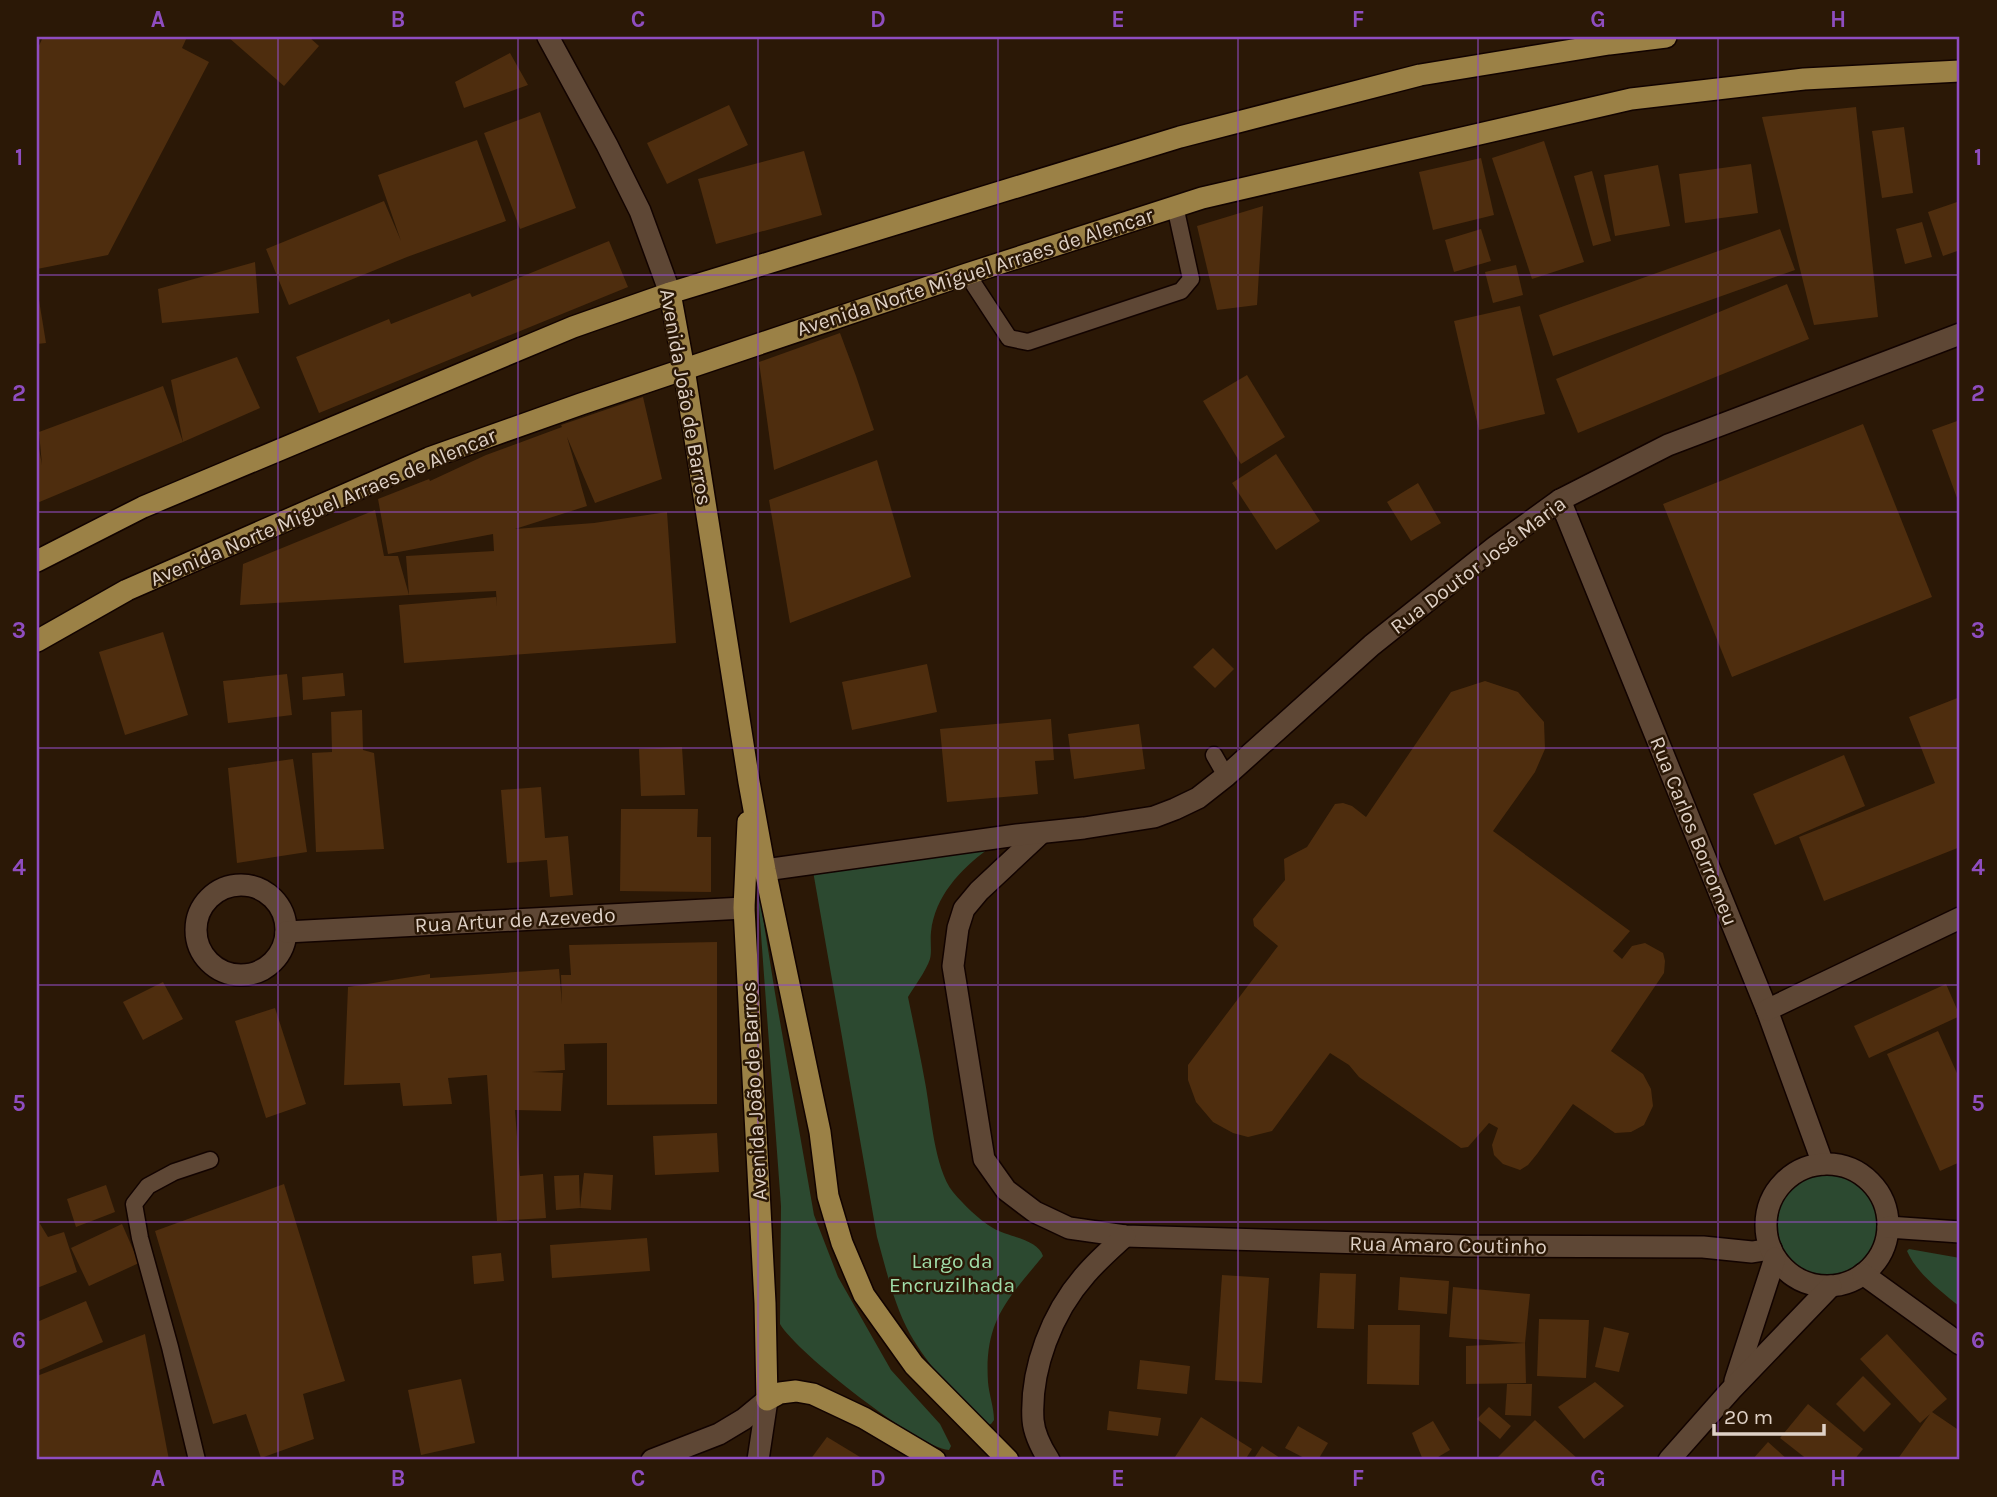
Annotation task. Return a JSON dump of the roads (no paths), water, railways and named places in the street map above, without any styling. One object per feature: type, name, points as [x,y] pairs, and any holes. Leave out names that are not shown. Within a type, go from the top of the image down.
[{"type":"main road","points":[[37,561],[143,507],[573,327],[670,293],[1180,137],[1420,75],[1665,37]]},
{"type":"main road","name":"Avenida Norte Miguel Arraes de Alencar","points":[[37,641],[127,590],[429,458],[684,369],[1175,206],[1631,99],[1804,79],[1960,72]]},
{"type":"main road","name":"Avenida João de Barros","points":[[670,293],[749,782],[820,1132],[828,1196],[842,1243],[864,1295],[914,1365],[1008,1460]]},
{"type":"main road","name":"Avenida João de Barros","points":[[749,782],[744,908],[765,1303],[767,1400]]},
{"type":"main road","points":[[767,1400],[780,1393],[796,1391],[813,1394],[864,1418],[935,1460]]},
{"type":"street","name":"Avenida João de Barros","points":[[548,37],[640,211],[670,293]]},
{"type":"street","name":"Rua Doutor José Maria","points":[[1041,833],[1154,817],[1198,798],[1372,645],[1495,547],[1560,500],[1668,445],[1960,334]]},
{"type":"street","name":"Rua Carlos Borromeu","points":[[1560,500],[1767,1010],[1822,1164]]},
{"type":"street","points":[[765,870],[1041,833]]},
{"type":"street","points":[[1041,833],[979,891],[964,909],[958,928],[953,967],[984,1159],[1006,1189],[1035,1212],[1069,1228],[1125,1236]]},
{"type":"street","points":[[241,885],[255,887],[278,904],[285,918],[286,932],[283,947],[275,961],[248,976],[233,976],[206,961],[198,947],[195,933],[197,917],[214,893],[241,885]]},
{"type":"street","name":"Rua Artur de Azevedo","points":[[286,932],[744,908]]},
{"type":"street","points":[[1767,1010],[1960,918]]},
{"type":"street","points":[[1822,1164],[1843,1166],[1861,1174],[1877,1189],[1885,1207],[1888,1227],[1884,1245],[1876,1261],[1848,1282],[1830,1286],[1812,1284],[1795,1277],[1772,1253],[1766,1230],[1768,1211],[1775,1193],[1787,1178],[1804,1168],[1822,1164]]},
{"type":"street","points":[[1888,1227],[1960,1232]]},
{"type":"street","points":[[1049,1460],[1033,1423],[1034,1385],[1045,1345],[1064,1303],[1085,1275],[1125,1236]]},
{"type":"street","name":"Rua Amaro Coutinho","points":[[1125,1236],[1452,1246],[1703,1247],[1772,1253]]},
{"type":"street","points":[[1731,1390],[1749,1339],[1772,1253]]},
{"type":"street","points":[[1863,1273],[1960,1344]]},
{"type":"street","points":[[1669,1460],[1830,1286]]},
{"type":"street","points":[[652,1460],[719,1434],[744,1419],[767,1400]]},
{"type":"street","points":[[758,1460],[767,1400]]},
{"type":"lane","points":[[967,274],[1009,338],[1028,342],[1041,338],[1181,291],[1191,279],[1175,206]]},
{"type":"lane","points":[[1214,755],[1226,776]]},
{"type":"lane","points":[[197,1460],[140,1238],[134,1204],[148,1186],[174,1172],[210,1160]]},
{"type":"park label","name":"Largo da Encruzilhada","points":[[952,1273]]}]
